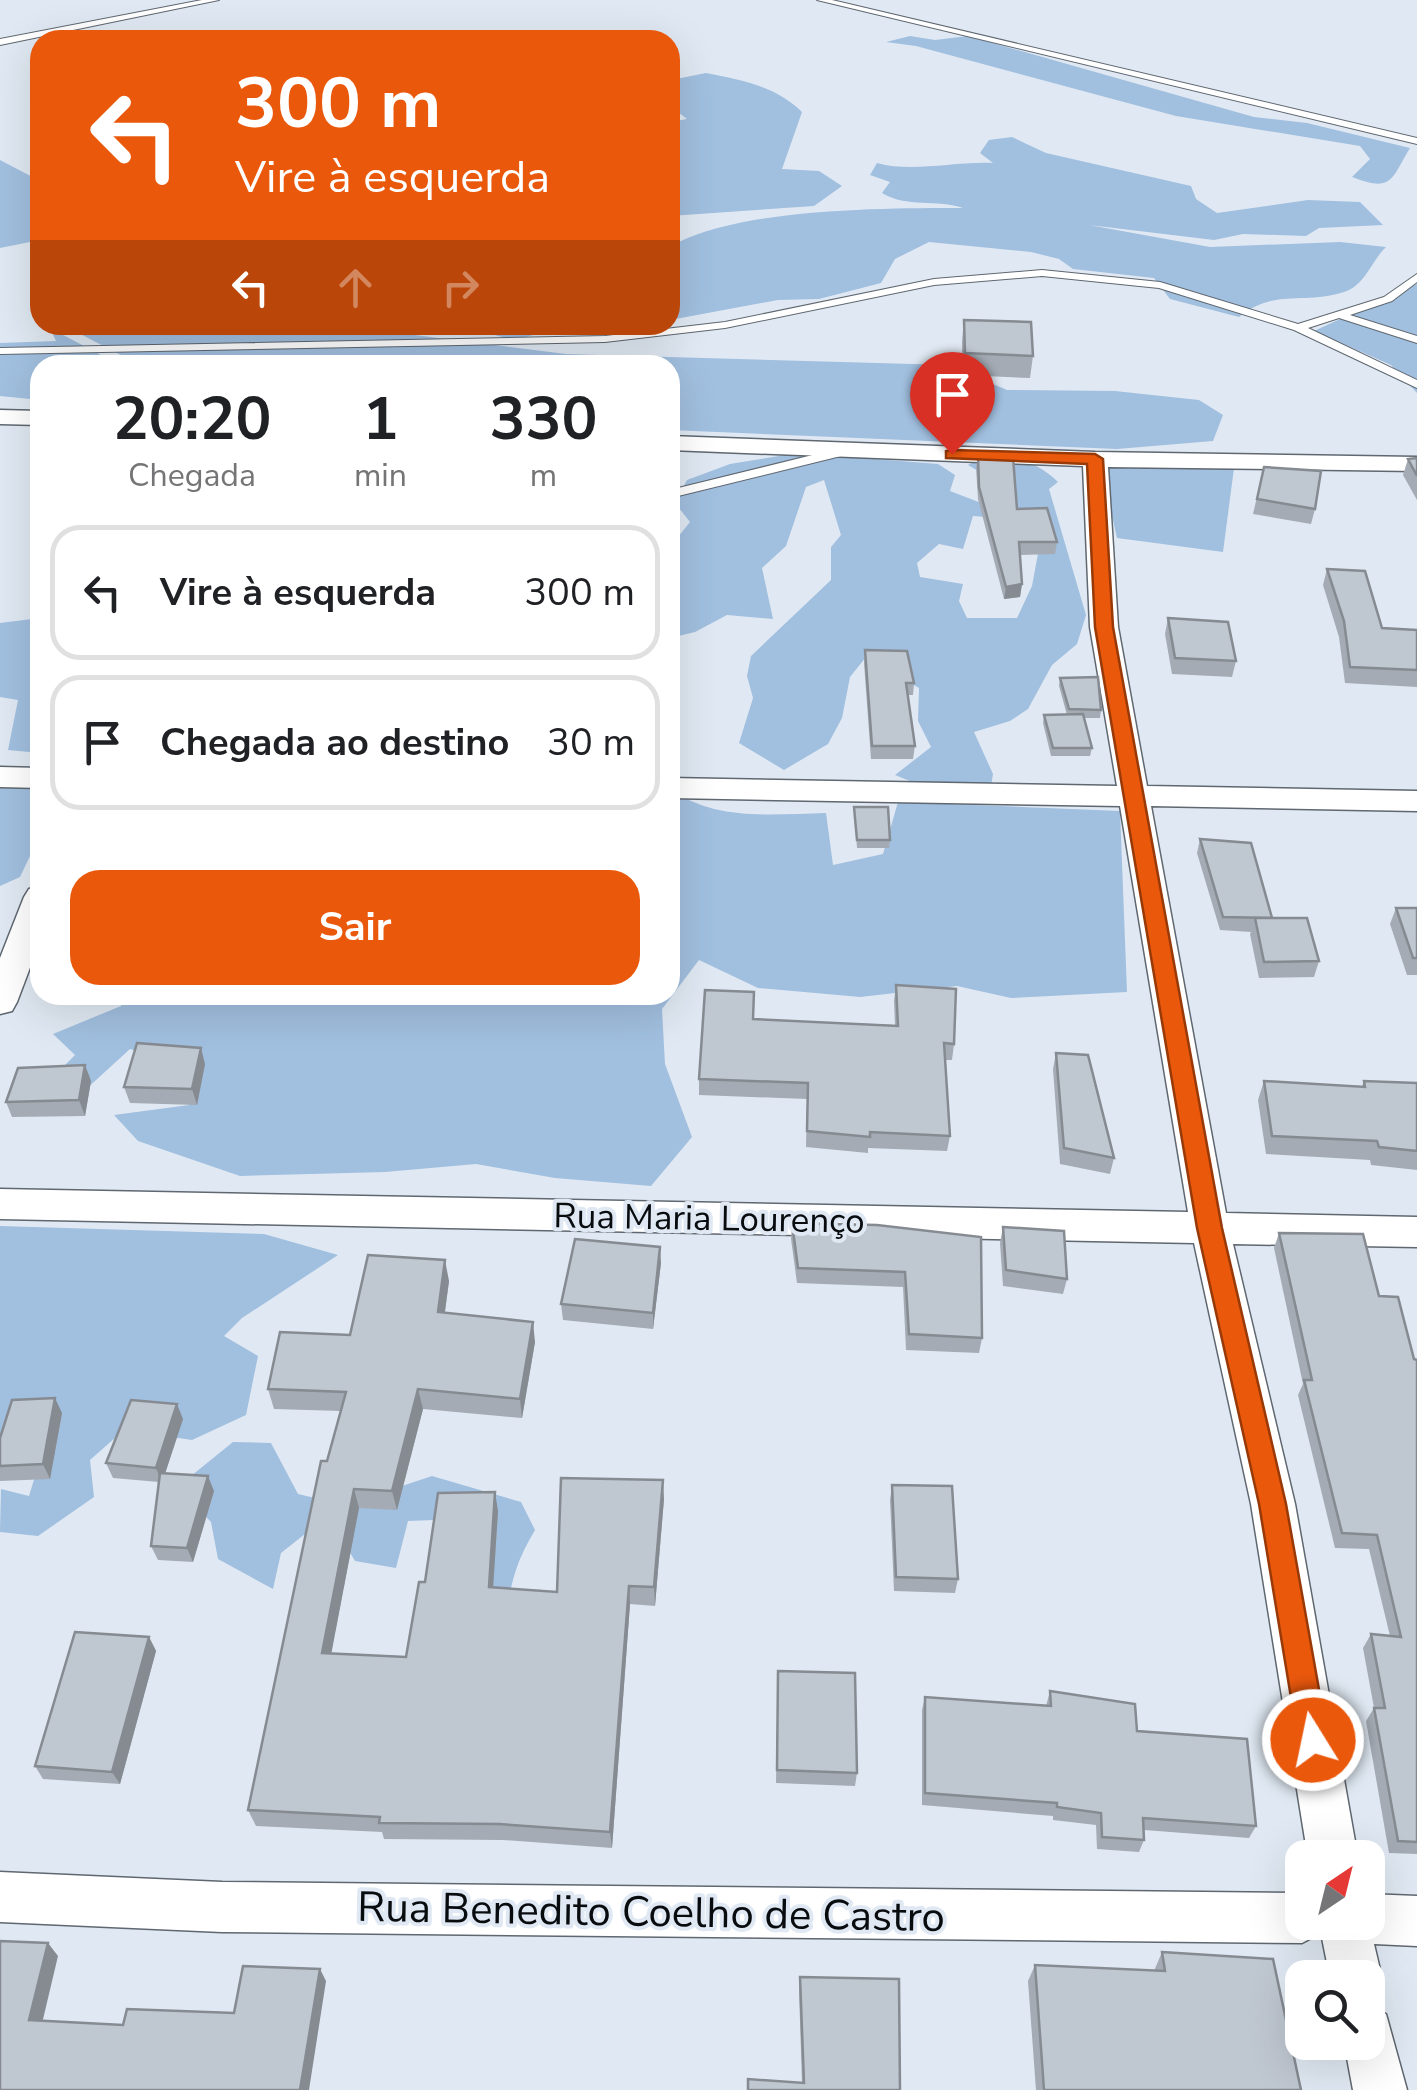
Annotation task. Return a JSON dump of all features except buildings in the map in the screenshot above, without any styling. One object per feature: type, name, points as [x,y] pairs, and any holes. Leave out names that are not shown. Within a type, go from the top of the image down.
[{"type":"street","points":[[0,417],[30,418]]},
{"type":"street","points":[[680,444],[1095,459],[1417,464]]},
{"type":"street","points":[[1095,459],[1104,627],[1210,1228],[1272,1504],[1330,1840]]},
{"type":"street","points":[[0,777],[30,778]]},
{"type":"street","points":[[680,788],[1417,801]]},
{"type":"street","points":[[0,1002],[30,923]]},
{"type":"street","name":"Rua Maria Lourenço","points":[[0,1204],[1417,1232]]},
{"type":"street","name":"Rua Benedito Coelho de Castro","points":[[0,1897],[222,1907],[1285,1918]]},
{"type":"street","points":[[1385,1920],[1417,1921]]},
{"type":"street","points":[[1374,2060],[1380,2090]]},
{"type":"lane","points":[[61,30],[215,0]]},
{"type":"lane","points":[[821,0],[1417,142]]},
{"type":"lane","points":[[0,42],[30,36]]},
{"type":"lane","points":[[680,330],[726,325],[934,282],[1042,273],[1160,285],[1298,328],[1417,384]]},
{"type":"lane","points":[[1298,328],[1388,299],[1417,277]]},
{"type":"lane","points":[[1340,314],[1417,340]]},
{"type":"lane","points":[[0,351],[605,339],[640,335]]},
{"type":"lane","points":[[680,492],[845,451]]},
{"type":"shaded area","points":[[910,36],[935,40],[968,36],[1254,117],[1307,123],[1410,148],[1389,180],[1365,182],[1352,177],[1370,159],[1360,146],[1176,116],[916,46],[886,42]]},
{"type":"shaded area","points":[[706,73],[733,78],[758,85],[792,103],[802,112],[782,169],[819,171],[842,186],[814,206],[680,215],[680,120],[687,119],[680,114],[680,78]]},
{"type":"shaded area","points":[[1012,137],[1046,153],[1191,186],[1196,199],[1217,213],[1308,200],[1360,202],[1383,225],[1319,228],[1306,236],[1243,234],[1214,240],[1089,225],[1210,247],[1340,242],[1386,247],[1352,289],[1329,296],[1277,300],[1239,317],[1170,299],[1154,278],[1073,269],[1059,259],[1031,252],[929,242],[895,259],[881,283],[819,299],[778,300],[680,318],[680,242],[732,224],[812,213],[963,208],[891,198],[882,193],[890,182],[870,175],[877,163],[905,167],[993,163],[980,153],[989,140]]},
{"type":"shaded area","points":[[0,160],[30,176],[30,242],[0,248]]},
{"type":"shaded area","points":[[1417,284],[1417,393],[1391,365],[1314,331]]},
{"type":"shaded area","points":[[53,335],[63,335],[101,355],[30,355],[30,399],[0,396],[0,343],[56,341]]},
{"type":"shaded area","points":[[82,335],[415,335],[601,355],[121,355]]},
{"type":"shaded area","points":[[495,335],[533,335],[514,340]]},
{"type":"shaded area","points":[[680,357],[948,365],[1007,390],[1115,391],[1199,400],[1223,415],[1213,441],[1117,449],[680,430]]},
{"type":"shaded area","points":[[798,453],[938,464],[955,475],[950,491],[989,506],[1001,518],[973,516],[963,549],[939,544],[917,563],[920,577],[963,584],[959,601],[967,618],[1017,618],[1032,586],[1039,548],[998,483],[968,465],[991,457],[1015,458],[1039,467],[1058,482],[1049,489],[1086,615],[1077,644],[1052,665],[1028,709],[1010,721],[974,732],[993,774],[991,786],[922,786],[895,775],[931,747],[918,721],[919,688],[866,657],[850,677],[842,718],[828,744],[784,770],[739,743],[753,698],[747,676],[751,656],[831,580],[831,547],[841,535],[824,480],[806,487],[786,546],[762,568],[773,619],[727,615],[680,636],[680,534],[690,522],[680,509],[680,493],[687,480],[730,464]]},
{"type":"shaded area","points":[[1100,462],[1234,468],[1223,552],[1117,538]]},
{"type":"shaded area","points":[[30,619],[30,752],[8,750],[18,700],[0,697],[0,623]]},
{"type":"shaded area","points":[[0,784],[30,786],[30,856],[20,877],[0,886]]},
{"type":"shaded area","points":[[680,794],[705,806],[745,814],[826,813],[833,865],[883,854],[898,802],[1120,811],[1127,992],[1011,998],[957,986],[860,997],[758,988],[699,960],[680,985]]},
{"type":"shaded area","points":[[665,1005],[662,1009],[665,1064],[692,1137],[651,1186],[555,1178],[476,1164],[385,1172],[240,1176],[138,1141],[114,1115],[189,1105],[195,1070],[130,1049],[84,1091],[61,1069],[75,1055],[53,1034],[121,1006]]},
{"type":"shaded area","points":[[0,1226],[264,1234],[338,1255],[242,1318],[224,1336],[258,1356],[246,1415],[192,1440],[124,1430],[90,1460],[94,1497],[38,1536],[0,1532],[1,1489],[29,1496],[51,1424],[0,1440]]},
{"type":"shaded area","points":[[233,1442],[271,1443],[298,1494],[345,1505],[432,1476],[521,1502],[535,1530],[512,1583],[506,1640],[459,1519],[408,1521],[396,1568],[355,1561],[340,1536],[315,1526],[281,1553],[273,1589],[218,1559],[211,1522],[190,1500],[191,1476]]},
{"type":"route","points":[[952,454],[1095,459],[1104,627],[1210,1228],[1272,1504],[1313,1740]]}]
